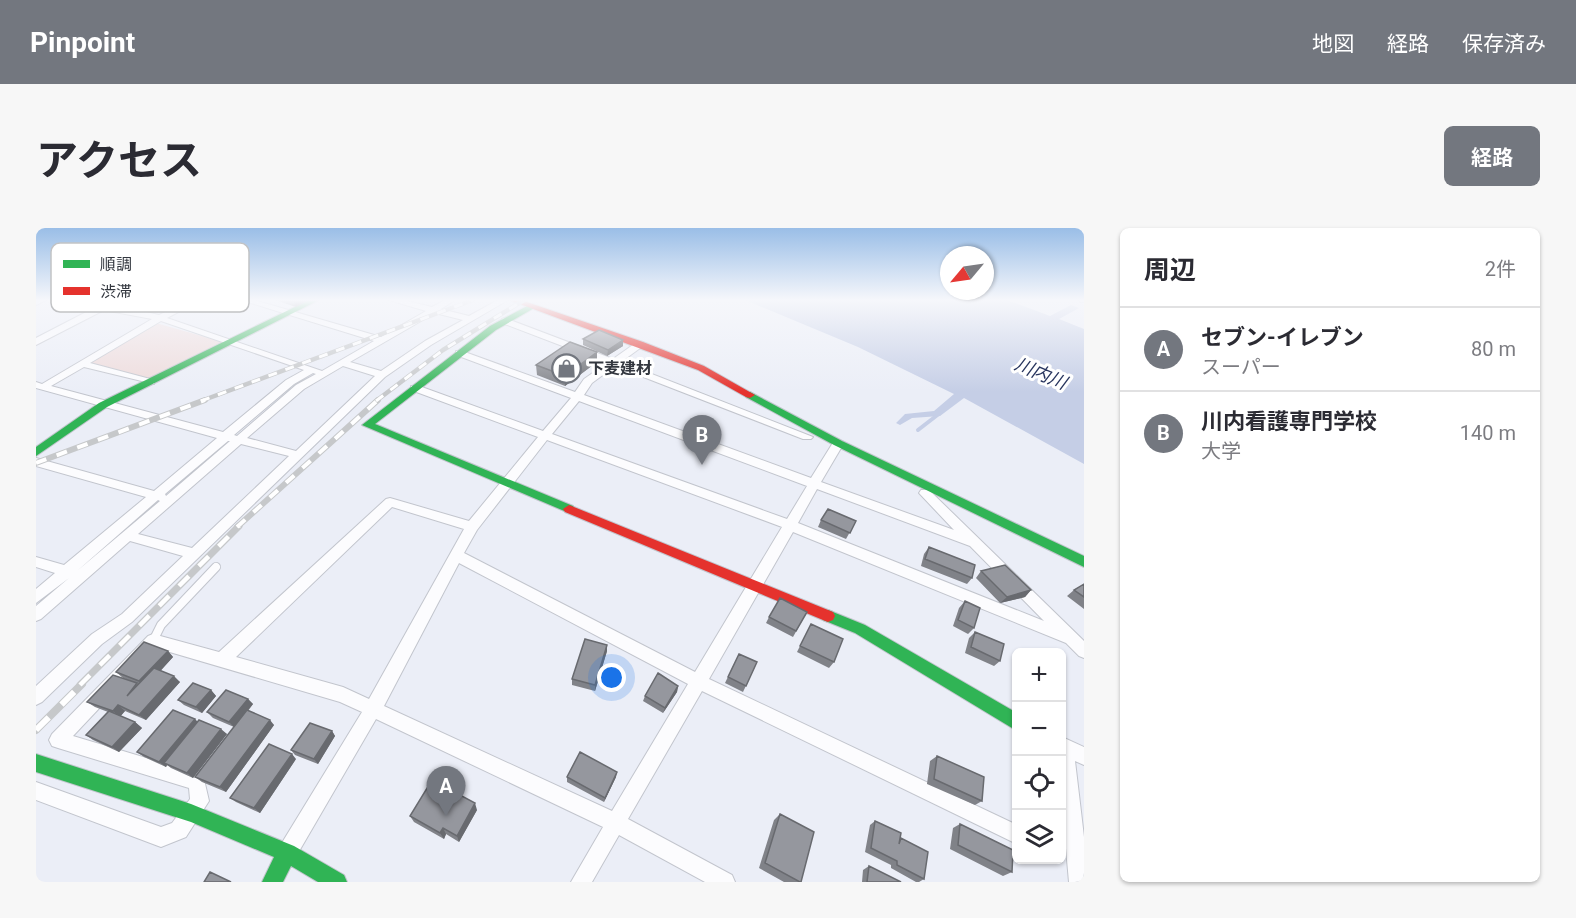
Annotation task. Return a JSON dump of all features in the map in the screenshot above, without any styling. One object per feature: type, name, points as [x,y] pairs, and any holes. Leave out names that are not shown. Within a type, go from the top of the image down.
[{"type":"street","points":[[36,342],[57,331]]},
{"type":"street","points":[[40,386],[83,364],[139,331]]},
{"type":"street","points":[[199,331],[325,373]]},
{"type":"street","points":[[36,452],[103,405],[253,331]]},
{"type":"street","points":[[346,331],[382,340]]},
{"type":"street","points":[[36,597],[290,382],[385,331]]},
{"type":"street","points":[[36,615],[241,441],[300,387],[396,331]]},
{"type":"street","points":[[36,697],[97,639],[128,618],[382,375],[450,331]]},
{"type":"street","points":[[491,331],[459,353],[367,426],[755,587],[860,628],[1012,720]]},
{"type":"street","points":[[530,331],[807,438]]},
{"type":"street","points":[[601,331],[701,368],[838,443],[1084,562]]},
{"type":"street","points":[[272,882],[373,709],[472,527],[588,381],[612,361],[640,344]]},
{"type":"street","points":[[459,353],[973,542]]},
{"type":"street","points":[[342,363],[382,375]]},
{"type":"street","points":[[83,364],[150,382]]},
{"type":"street","points":[[40,386],[103,405],[298,455]]},
{"type":"street","points":[[415,388],[789,525],[1070,638]]},
{"type":"street","points":[[756,418],[773,408]]},
{"type":"street","points":[[581,882],[755,587],[813,482],[838,443]]},
{"type":"street","points":[[36,462],[172,499]]},
{"type":"street","points":[[925,493],[1084,651]]},
{"type":"street","points":[[222,660],[390,502],[472,527]]},
{"type":"street","points":[[128,536],[194,554]]},
{"type":"street","points":[[456,555],[699,682],[1012,833]]},
{"type":"street","points":[[36,562],[81,577]]},
{"type":"street","points":[[36,791],[161,837],[180,830],[200,801],[197,781],[58,740],[153,641],[343,695],[616,823],[725,882]]},
{"type":"street","points":[[1066,748],[1084,756]]},
{"type":"street","points":[[1064,756],[1072,868]]},
{"type":"street","points":[[36,763],[191,813],[287,853],[337,882]]},
{"type":"lane","points":[[153,641],[161,626],[216,567]]},
{"type":"shaded area","points":[[144,331],[183,331],[223,342],[150,379],[90,363]]},
{"type":"water","name":"川内川","points":[[818,331],[1084,331],[1084,464],[964,398],[940,416],[912,418],[900,425],[896,423],[905,414],[934,411],[954,394],[858,347]]},
{"type":"building","points":[[600,331],[623,340],[608,350],[583,339]]},
{"type":"building","points":[[570,342],[597,352],[565,376],[536,365]]},
{"type":"building","points":[[828,509],[856,521],[850,533],[821,520]]},
{"type":"building","points":[[929,547],[975,565],[972,578],[925,559]]},
{"type":"building","points":[[1005,565],[1031,590],[1007,597],[981,571]]},
{"type":"building","points":[[1084,584],[1084,597],[1074,590]]},
{"type":"building","points":[[780,598],[807,612],[796,631],[769,617]]},
{"type":"building","points":[[965,601],[980,608],[974,628],[958,620]]},
{"type":"building","points":[[811,624],[843,639],[834,662],[800,646]]},
{"type":"building","points":[[975,632],[1004,644],[1000,661],[971,647]]},
{"type":"building","points":[[585,639],[607,645],[595,685],[572,679]]},
{"type":"building","points":[[144,642],[168,651],[139,681],[116,672]]},
{"type":"building","points":[[739,654],[757,662],[746,686],[728,677]]},
{"type":"building","points":[[154,668],[174,676],[139,715],[118,705],[113,711],[87,702],[113,675],[137,683],[127,696]]},
{"type":"building","points":[[658,673],[678,686],[665,708],[645,696]]},
{"type":"building","points":[[193,683],[211,690],[196,707],[178,700]]},
{"type":"building","points":[[226,690],[248,699],[229,722],[207,712]]},
{"type":"building","points":[[173,710],[195,719],[159,762],[137,752]]},
{"type":"building","points":[[247,710],[270,720],[220,787],[195,777]]},
{"type":"building","points":[[109,711],[135,722],[112,747],[86,735]]},
{"type":"building","points":[[199,720],[221,729],[187,773],[164,763]]},
{"type":"building","points":[[310,723],[332,731],[314,759],[291,750]]},
{"type":"building","points":[[269,744],[292,754],[254,808],[230,798]]},
{"type":"building","points":[[580,752],[617,772],[605,798],[567,777]]},
{"type":"building","points":[[937,756],[984,777],[982,801],[934,779]]},
{"type":"building","points":[[432,780],[475,803],[457,836],[443,828],[440,833],[410,816]]},
{"type":"building","points":[[780,814],[814,832],[801,882],[765,863]]},
{"type":"building","points":[[875,821],[901,833],[899,844],[901,838],[928,852],[924,879],[897,865],[897,861],[871,848]]},
{"type":"building","points":[[960,824],[1012,850],[1012,872],[958,845]]},
{"type":"building","points":[[869,866],[901,882],[867,882]]},
{"type":"building","points":[[210,872],[231,882],[204,882]]},
{"type":"waterway","points":[[918,430],[940,413]]},
{"type":"railway","points":[[201,401],[391,331]]},
{"type":"railway","points":[[376,401],[443,350],[475,331]]},
{"type":"railway","points":[[36,463],[205,400]]},
{"type":"railway","points":[[237,527],[378,400]]},
{"type":"railway","points":[[80,685],[239,526]]},
{"type":"railway","points":[[36,730],[82,684]]},
{"type":"traffic: fast","points":[[36,452],[103,405],[253,331]]},
{"type":"traffic: fast","points":[[490,331],[367,425],[569,509]]},
{"type":"traffic: fast","points":[[750,395],[838,443],[1084,562]]},
{"type":"traffic: fast","points":[[828,616],[860,629],[1012,720]]},
{"type":"traffic: fast","points":[[36,763],[191,813],[287,853],[337,882]]},
{"type":"traffic: fast","points":[[272,882],[287,853]]},
{"type":"traffic: jam","points":[[601,331],[701,368],[750,395]]},
{"type":"traffic: jam","points":[[569,509],[828,616]]},
{"type":"place","name":"下麦建材","points":[[567,368]]},
{"type":"place","name":"川内看護専門学校","points":[[702,465]]},
{"type":"place","name":"セブン-イレブン","points":[[446,816]]}]
